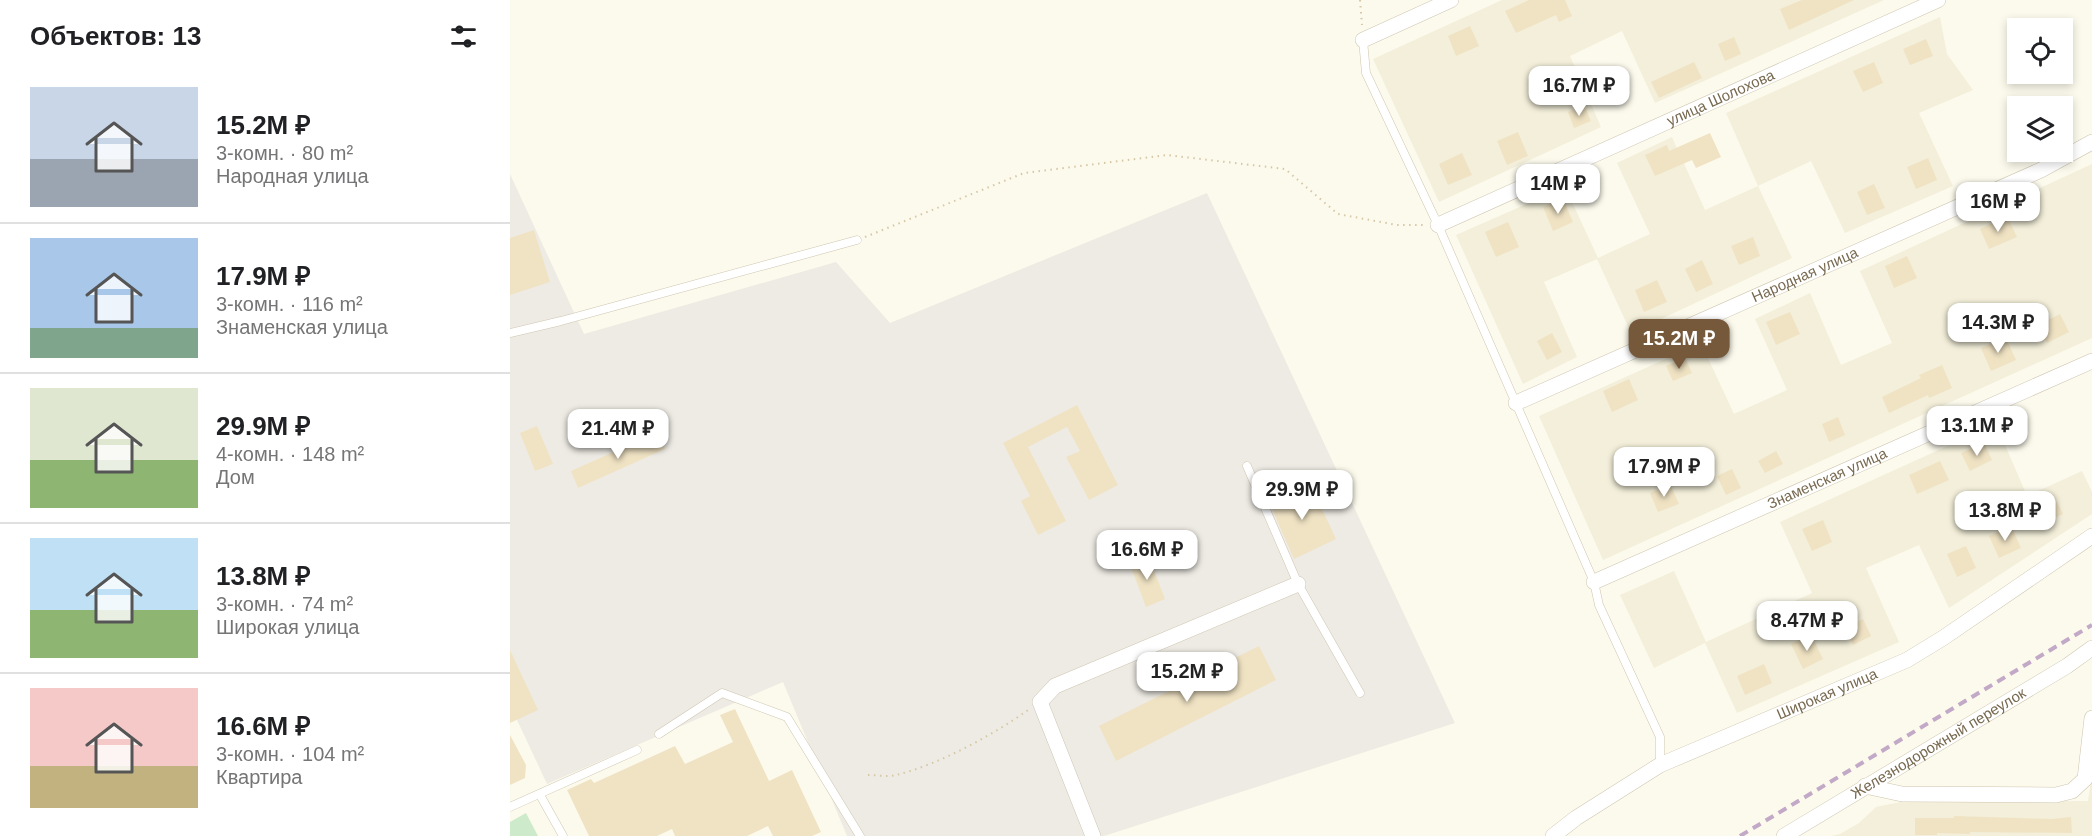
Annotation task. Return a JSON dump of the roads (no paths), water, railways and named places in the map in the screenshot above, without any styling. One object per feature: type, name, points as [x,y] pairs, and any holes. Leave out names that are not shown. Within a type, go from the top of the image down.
[{"type":"street","points":[[1363,40],[1451,0]]},
{"type":"street","name":"улица Шолохова","points":[[1438,225],[1938,0]]},
{"type":"street","name":"Народная улица","points":[[1516,403],[2030,175],[2092,142]]},
{"type":"street","name":"Знаменская улица","points":[[1594,582],[2092,361]]},
{"type":"street","name":"Широкая улица","points":[[1553,836],[1576,818],[1660,765],[1907,660],[2092,536]]},
{"type":"street","points":[[1093,836],[1040,702],[1055,687],[1298,584]]},
{"type":"street","name":"Железнодорожный переулок","points":[[1784,836],[2067,666],[2092,648]]},
{"type":"street","points":[[1865,786],[1902,794],[2056,795],[2072,791],[2085,779],[2092,718]]},
{"type":"lane","points":[[1363,40],[1366,73],[1438,225],[1594,582],[1599,605],[1660,737],[1660,765]]},
{"type":"lane","points":[[510,333],[857,240]]},
{"type":"lane","points":[[1247,466],[1298,584],[1360,693]]},
{"type":"lane","points":[[659,734],[722,693],[787,717],[860,836]]},
{"type":"lane","points":[[510,807],[637,750]]},
{"type":"lane","points":[[540,795],[562,836]]},
{"type":"railway","points":[[1740,836],[2092,625]]}]
